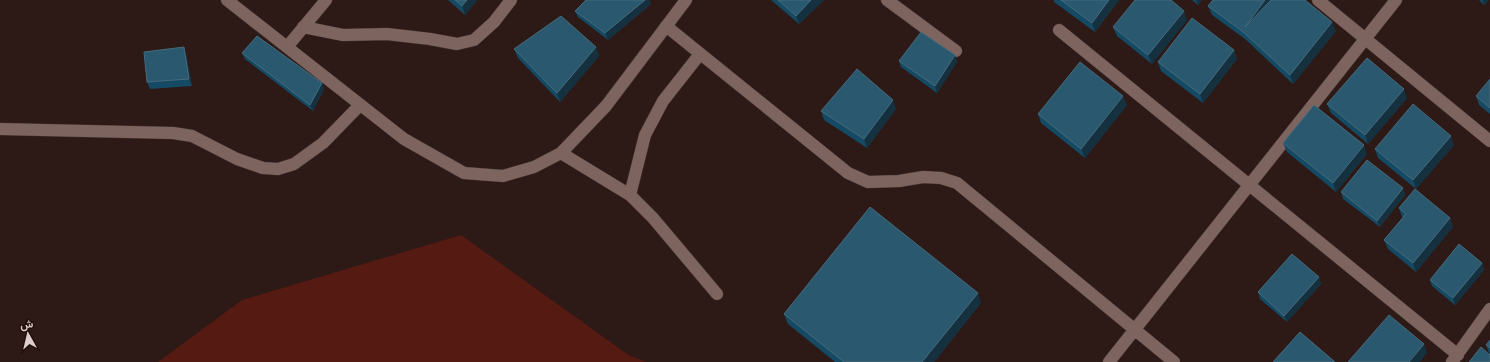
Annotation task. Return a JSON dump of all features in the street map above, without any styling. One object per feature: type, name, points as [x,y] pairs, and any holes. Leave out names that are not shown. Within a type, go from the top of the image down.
[{"type":"street","points":[[227,0],[404,139],[464,173],[504,176],[534,167],[561,153],[606,106],[686,0]]},
{"type":"street","points":[[287,48],[326,0]]},
{"type":"street","points":[[303,27],[343,35],[387,34],[457,44],[474,40],[494,22],[511,0]]},
{"type":"street","points":[[887,0],[956,51]]},
{"type":"street","points":[[1318,0],[1490,141]]},
{"type":"street","points":[[1109,362],[1366,40],[1396,0]]},
{"type":"street","points":[[666,26],[848,173],[868,182],[923,177],[941,178],[957,183],[1174,362]]},
{"type":"street","points":[[1059,30],[1250,185],[1455,359],[1490,309]]},
{"type":"street","points":[[630,195],[645,135],[662,101],[700,54]]},
{"type":"street","points":[[0,129],[173,133],[192,136],[244,161],[263,168],[278,169],[294,164],[323,143],[360,105]]},
{"type":"street","points":[[561,153],[630,195],[653,218],[717,294]]},
{"type":"shaded area","points":[[461,235],[630,356],[647,362],[158,362],[242,300]]},
{"type":"building","points":[[455,0],[467,0],[462,6]]},
{"type":"building","points":[[586,0],[645,0],[605,33],[575,11]]},
{"type":"building","points":[[778,0],[811,0],[796,16]]},
{"type":"building","points":[[1061,0],[1109,0],[1092,23]]},
{"type":"building","points":[[1135,0],[1171,0],[1184,11],[1148,55],[1113,27]]},
{"type":"building","points":[[1213,0],[1265,0],[1245,27],[1271,0],[1305,0],[1332,22],[1290,75],[1242,31],[1208,6]]},
{"type":"building","points":[[561,16],[596,47],[557,93],[514,49]]},
{"type":"building","points":[[1192,18],[1234,50],[1200,94],[1158,62]]},
{"type":"building","points":[[921,32],[955,55],[935,86],[899,61]]},
{"type":"building","points":[[257,36],[322,83],[310,105],[242,53]]},
{"type":"building","points":[[184,47],[189,79],[147,82],[144,52]]},
{"type":"building","points":[[1367,58],[1404,89],[1365,135],[1327,104]]},
{"type":"building","points":[[1080,62],[1123,96],[1081,149],[1038,114]]},
{"type":"building","points":[[857,69],[893,100],[864,139],[821,111]]},
{"type":"building","points":[[1490,79],[1490,108],[1476,96]]},
{"type":"building","points":[[1413,104],[1451,136],[1413,180],[1375,149]]},
{"type":"building","points":[[1314,105],[1364,145],[1333,183],[1283,143]]},
{"type":"building","points":[[1367,160],[1403,188],[1377,221],[1341,192]]},
{"type":"building","points":[[1415,189],[1450,218],[1413,263],[1384,240],[1406,214],[1399,208]]},
{"type":"building","points":[[870,207],[978,293],[922,362],[844,362],[784,314]]},
{"type":"building","points":[[1459,244],[1482,263],[1453,298],[1430,280]]},
{"type":"building","points":[[1292,254],[1319,277],[1284,316],[1258,292]]},
{"type":"building","points":[[1389,315],[1424,344],[1409,362],[1348,362]]},
{"type":"building","points":[[1300,332],[1335,362],[1273,362]]},
{"type":"building","points":[[1490,340],[1490,348],[1486,345]]},
{"type":"building","points":[[1481,347],[1490,355],[1490,362],[1469,362]]}]
